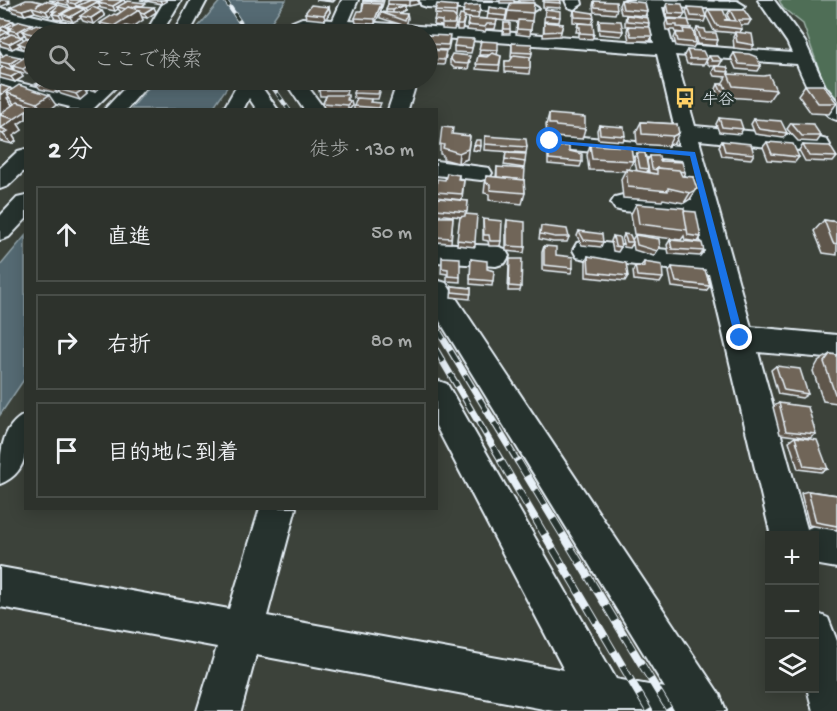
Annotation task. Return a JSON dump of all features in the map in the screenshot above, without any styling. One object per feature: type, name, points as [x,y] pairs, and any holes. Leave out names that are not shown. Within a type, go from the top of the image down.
[{"type":"street","points":[[1,14],[25,0]]},
{"type":"street","points":[[188,24],[191,12],[198,0]]},
{"type":"street","points":[[339,24],[350,0]]},
{"type":"street","points":[[645,0],[719,9],[737,6]]},
{"type":"street","points":[[645,0],[666,48],[789,531]]},
{"type":"street","points":[[766,0],[796,42],[816,87],[837,114]]},
{"type":"street","points":[[422,24],[427,1],[530,8]]},
{"type":"street","points":[[146,4],[171,5],[159,24]]},
{"type":"street","points":[[285,24],[294,9]]},
{"type":"street","points":[[1,14],[46,24]]},
{"type":"street","points":[[300,24],[320,24]]},
{"type":"street","points":[[438,33],[505,36],[569,32],[666,48],[803,59]]},
{"type":"street","points":[[721,35],[726,53]]},
{"type":"street","points":[[504,56],[505,36]]},
{"type":"street","points":[[0,49],[24,55]]},
{"type":"street","points":[[0,84],[24,85]]},
{"type":"street","points":[[39,90],[81,107],[101,90]]},
{"type":"street","points":[[116,108],[133,90]]},
{"type":"street","points":[[234,108],[245,90]]},
{"type":"street","points":[[257,90],[267,108]]},
{"type":"street","points":[[301,90],[314,108]]},
{"type":"street","points":[[399,108],[404,90]]},
{"type":"street","points":[[550,141],[819,145]]},
{"type":"street","points":[[0,181],[24,158]]},
{"type":"street","points":[[438,168],[483,163],[478,198]]},
{"type":"street","points":[[623,203],[707,210]]},
{"type":"street","points":[[0,231],[24,206]]},
{"type":"street","points":[[586,250],[721,266]]},
{"type":"street","points":[[438,252],[496,256]]},
{"type":"street","points":[[438,294],[704,711]]},
{"type":"street","points":[[740,338],[837,347]]},
{"type":"street","points":[[438,398],[607,705]]},
{"type":"street","points":[[0,467],[24,432]]},
{"type":"street","points":[[219,711],[277,510]]},
{"type":"street","points":[[819,546],[837,549]]},
{"type":"street","points":[[0,587],[607,705],[670,711]]},
{"type":"street","points":[[816,639],[835,711]]},
{"type":"green space","points":[[779,0],[837,0],[837,113],[832,106],[803,24],[783,8]]},
{"type":"water","points":[[221,0],[286,0],[270,24],[201,24]]},
{"type":"water","points":[[147,90],[225,90],[213,108],[132,108]]},
{"type":"water","points":[[24,237],[24,379],[0,415],[0,266]]},
{"type":"building","points":[[26,0],[41,2],[36,6],[45,1],[57,4],[46,11],[32,7],[22,10],[10,7]]},
{"type":"building","points":[[82,0],[75,4],[67,2]]},
{"type":"building","points":[[91,0],[99,1],[86,8],[77,6]]},
{"type":"building","points":[[104,0],[123,0],[113,6],[98,3]]},
{"type":"building","points":[[382,0],[382,2],[363,1]]},
{"type":"building","points":[[544,0],[560,0],[561,3],[544,2]]},
{"type":"building","points":[[621,0],[645,3],[647,11],[623,9]]},
{"type":"building","points":[[128,1],[146,3],[126,9],[117,7]]},
{"type":"building","points":[[594,1],[616,2],[617,9],[595,7]]},
{"type":"building","points":[[364,3],[381,4],[375,19],[355,18],[358,11],[362,11]]},
{"type":"building","points":[[511,3],[534,3],[533,13],[508,11]]},
{"type":"building","points":[[667,3],[682,4],[685,14],[669,13]]},
{"type":"building","points":[[388,4],[405,5],[386,10]]},
{"type":"building","points":[[437,4],[457,6],[456,12],[435,11]]},
{"type":"building","points":[[59,5],[70,8],[59,15],[52,14],[56,11],[52,11]]},
{"type":"building","points":[[311,5],[329,7],[324,15],[305,13]]},
{"type":"building","points":[[480,5],[479,13],[463,12],[465,6]]},
{"type":"building","points":[[138,6],[154,7],[144,13],[134,9]]},
{"type":"building","points":[[76,7],[84,9],[70,17],[62,14]]},
{"type":"building","points":[[93,7],[102,11],[91,18],[80,16]]},
{"type":"building","points":[[128,7],[139,10],[117,24],[100,23],[114,14],[117,15]]},
{"type":"building","points":[[489,7],[507,10],[506,16],[488,14]]},
{"type":"building","points":[[688,7],[703,8],[706,17],[691,16]]},
{"type":"building","points":[[545,9],[560,11],[560,17],[545,16]]},
{"type":"building","points":[[574,10],[593,13],[594,18],[575,17]]},
{"type":"building","points":[[708,10],[723,10],[727,19],[724,20],[736,21],[730,10],[744,10],[751,20],[739,20],[742,29],[717,26]]},
{"type":"building","points":[[380,12],[407,14],[405,21]]},
{"type":"building","points":[[436,14],[453,15],[456,18],[454,24],[442,24],[442,21],[434,20]]},
{"type":"building","points":[[460,15],[465,16],[462,25],[457,25]]},
{"type":"building","points":[[626,15],[648,18],[649,23],[627,21]]},
{"type":"building","points":[[0,18],[13,21],[0,28]]},
{"type":"building","points":[[469,18],[497,20],[496,24],[487,24],[485,27],[467,25]]},
{"type":"building","points":[[667,19],[688,20],[691,28],[668,25]]},
{"type":"building","points":[[518,20],[532,21],[531,30],[517,29]]},
{"type":"building","points":[[599,20],[621,21],[623,31],[600,29]]},
{"type":"building","points":[[20,21],[32,24],[24,24],[24,28],[17,32],[7,27]]},
{"type":"building","points":[[544,22],[563,24],[561,31],[544,32]]},
{"type":"building","points":[[504,23],[510,23],[510,29],[504,29]]},
{"type":"building","points":[[578,23],[593,24],[594,34],[580,33]]},
{"type":"building","points":[[628,26],[650,27],[652,36],[631,36]]},
{"type":"building","points":[[697,28],[705,29],[706,33],[716,33],[718,40],[701,39]]},
{"type":"building","points":[[683,29],[693,30],[696,43],[678,41],[676,33],[684,33]]},
{"type":"building","points":[[2,30],[8,32],[0,36],[0,32]]},
{"type":"building","points":[[735,32],[752,34],[754,45],[737,42]]},
{"type":"building","points":[[11,34],[22,37],[9,44],[0,41],[0,40]]},
{"type":"building","points":[[438,35],[450,36],[448,45],[438,44]]},
{"type":"building","points":[[456,38],[474,39],[472,48],[454,46]]},
{"type":"building","points":[[481,41],[498,42],[498,50],[479,49]]},
{"type":"building","points":[[512,43],[532,44],[532,53],[512,52]]},
{"type":"building","points":[[687,50],[703,51],[707,59],[690,59]]},
{"type":"building","points":[[438,51],[446,51],[444,60],[438,60]]},
{"type":"building","points":[[492,53],[501,56],[499,65],[476,64],[478,56],[487,57]]},
{"type":"building","points":[[734,53],[757,57],[761,66],[739,64]]},
{"type":"building","points":[[6,54],[20,57],[9,64],[0,62],[0,58]]},
{"type":"building","points":[[452,54],[470,56],[468,64],[454,63],[450,58]]},
{"type":"building","points":[[514,55],[530,57],[530,68],[505,67],[505,61],[510,61]]},
{"type":"building","points":[[709,56],[718,56],[722,61],[712,61]]},
{"type":"building","points":[[24,58],[23,69],[12,66]]},
{"type":"building","points":[[715,66],[727,67],[729,72],[717,71]]},
{"type":"building","points":[[4,67],[20,72],[11,77],[0,74],[0,69]]},
{"type":"building","points":[[728,74],[769,75],[776,90],[733,86]]},
{"type":"building","points":[[718,84],[724,84],[727,92],[721,91]]},
{"type":"building","points":[[0,85],[10,88],[2,94]]},
{"type":"building","points":[[19,85],[24,87],[24,90],[34,90],[49,95],[37,103],[7,93]]},
{"type":"building","points":[[805,85],[823,85],[837,103],[818,103]]},
{"type":"building","points":[[61,90],[82,90],[76,94]]},
{"type":"building","points":[[354,90],[379,90],[378,94],[353,93]]},
{"type":"building","points":[[327,95],[348,95],[347,100],[351,101],[347,105],[323,103]]},
{"type":"building","points":[[357,98],[371,99],[370,102],[381,103],[379,108],[354,106]]},
{"type":"building","points":[[17,102],[32,106],[24,108],[24,112],[14,119],[0,115],[3,113],[1,113]]},
{"type":"building","points":[[549,114],[585,117],[585,129],[549,124]]},
{"type":"building","points":[[0,115],[14,119],[1,128],[8,131],[3,134],[0,133]]},
{"type":"building","points":[[719,118],[740,120],[743,129],[722,127]]},
{"type":"building","points":[[754,119],[781,121],[787,133],[759,129]]},
{"type":"building","points":[[641,122],[677,124],[679,133],[673,136],[642,134]]},
{"type":"building","points":[[791,123],[813,124],[821,136],[802,136]]},
{"type":"building","points":[[599,125],[624,127],[625,136],[600,134]]},
{"type":"building","points":[[442,127],[453,128],[452,134],[470,136],[468,149],[459,153],[443,148],[444,145],[440,144]]},
{"type":"building","points":[[485,136],[526,139],[527,147],[485,144]]},
{"type":"building","points":[[476,140],[481,140],[481,146],[474,145]]},
{"type":"building","points":[[722,141],[751,144],[754,154],[725,151]]},
{"type":"building","points":[[767,142],[793,144],[799,157],[772,154]]},
{"type":"building","points":[[590,145],[631,147],[633,161],[592,159]]},
{"type":"building","points":[[803,145],[830,146],[837,157],[809,156]]},
{"type":"building","points":[[569,146],[569,151],[582,154],[582,162],[549,159],[549,147]]},
{"type":"building","points":[[506,153],[526,154],[525,162],[505,159]]},
{"type":"building","points":[[637,153],[645,153],[648,169],[640,168]]},
{"type":"building","points":[[650,156],[659,156],[660,161],[682,162],[685,172],[652,169]]},
{"type":"building","points":[[497,167],[525,169],[524,183],[524,180],[497,177]]},
{"type":"building","points":[[657,168],[679,170],[682,176],[693,177],[697,189],[690,193],[668,188],[668,191],[628,187],[626,169],[657,174]]},
{"type":"building","points":[[447,173],[459,175],[458,179],[464,180],[462,194],[438,192],[438,179],[445,180]]},
{"type":"building","points":[[486,176],[524,180],[525,193],[490,190],[490,184],[486,183]]},
{"type":"building","points":[[438,198],[468,201],[467,212],[438,209]]},
{"type":"building","points":[[636,204],[684,208],[688,230],[639,224]]},
{"type":"building","points":[[684,211],[696,212],[701,237],[688,235]]},
{"type":"building","points":[[465,214],[477,215],[475,242],[457,240],[460,217]]},
{"type":"building","points":[[438,217],[453,217],[451,238],[438,237]]},
{"type":"building","points":[[483,219],[502,221],[501,241],[490,241],[489,235],[484,235]]},
{"type":"building","points":[[507,220],[525,222],[525,247],[507,246]]},
{"type":"building","points":[[824,220],[837,222],[837,244],[833,243]]},
{"type":"building","points":[[541,226],[567,229],[569,237],[540,234]]},
{"type":"building","points":[[579,231],[602,234],[603,242],[584,240]]},
{"type":"building","points":[[624,234],[630,235],[633,242],[627,242]]},
{"type":"building","points":[[635,235],[659,239],[660,247],[657,251],[637,245]]},
{"type":"building","points":[[613,236],[619,237],[621,247],[615,246]]},
{"type":"building","points":[[670,240],[702,243],[704,251],[672,249]]},
{"type":"building","points":[[544,246],[556,247],[556,255],[573,257],[573,268],[544,265]]},
{"type":"building","points":[[588,256],[626,263],[628,276],[589,272]]},
{"type":"building","points":[[442,257],[460,258],[460,277],[448,276],[448,269],[442,268]]},
{"type":"building","points":[[471,259],[487,261],[487,269],[494,271],[493,281],[470,279]]},
{"type":"building","points":[[510,259],[522,259],[521,287],[509,286]]},
{"type":"building","points":[[644,262],[662,265],[663,278],[637,276],[635,266],[644,267]]},
{"type":"building","points":[[672,267],[705,270],[710,286],[676,282]]},
{"type":"building","points":[[452,286],[471,288],[471,294],[452,292]]},
{"type":"building","points":[[830,354],[837,355],[837,394],[835,394],[824,362]]},
{"type":"building","points":[[776,366],[800,369],[808,394],[784,390]]},
{"type":"building","points":[[779,403],[808,407],[816,434],[786,431]]},
{"type":"building","points":[[795,437],[817,440],[828,469],[804,466]]},
{"type":"building","points":[[808,491],[837,495],[837,526],[816,522]]},
{"type":"railway","points":[[225,0],[241,24]]},
{"type":"railway","points":[[275,90],[288,108]]},
{"type":"railway","points":[[438,330],[518,462]]},
{"type":"railway","points":[[438,353],[502,462]]},
{"type":"railway","points":[[501,461],[649,711]]},
{"type":"railway","points":[[518,461],[670,711]]},
{"type":"place","name":"牛谷","points":[[685,98]]},
{"type":"route","points":[[550,141],[693,154],[740,338]]}]
